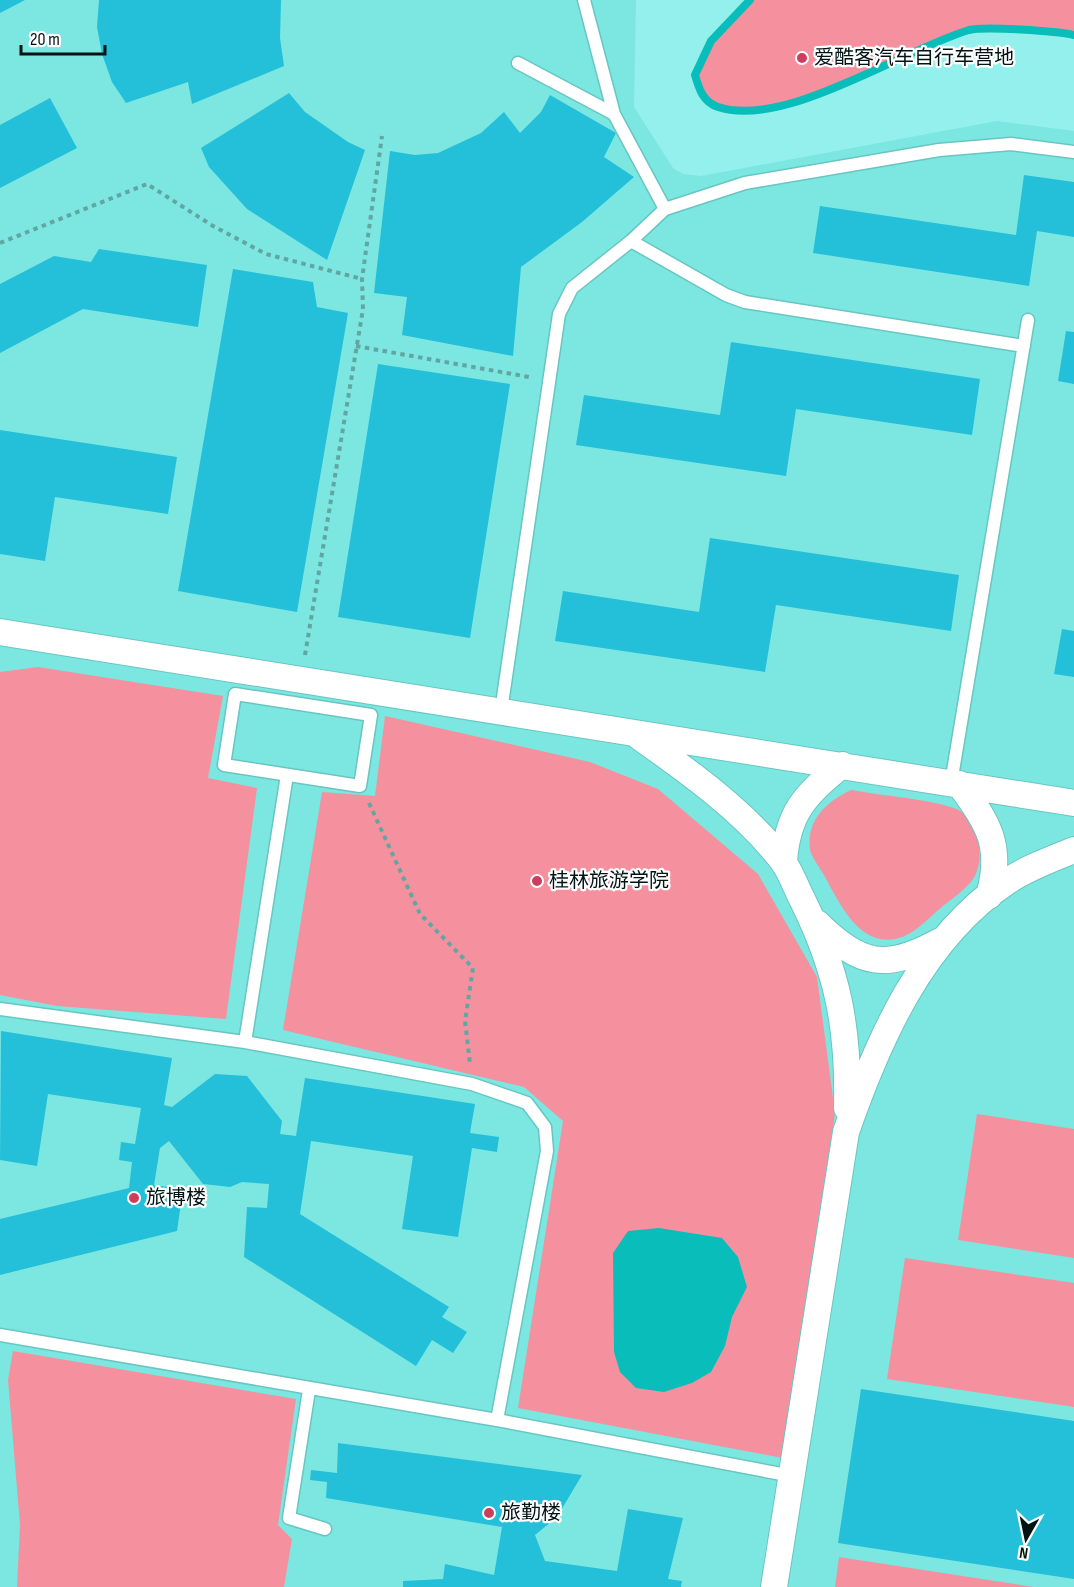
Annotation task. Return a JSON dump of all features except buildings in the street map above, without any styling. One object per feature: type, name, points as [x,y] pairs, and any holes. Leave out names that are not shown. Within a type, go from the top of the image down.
[{"type":"street","points":[[0,632],[299,692],[501,711],[1074,803]]},
{"type":"street","points":[[633,732],[706,787],[751,825],[783,862],[811,916],[830,963],[843,1010],[848,1070],[846,1132],[774,1587]]},
{"type":"street","points":[[783,862],[785,842],[796,811],[813,788],[842,765]]},
{"type":"street","points":[[955,784],[983,817],[994,845],[996,873],[989,896]]},
{"type":"street","points":[[846,1132],[867,1072],[894,1015],[927,963],[948,937],[965,917],[1008,881],[1074,850]]},
{"type":"street","points":[[811,916],[844,948],[862,958],[882,962],[917,954],[948,937]]},
{"type":"lane","points":[[584,0],[614,114],[665,209]]},
{"type":"lane","points":[[518,63],[614,114]]},
{"type":"lane","points":[[501,711],[551,381],[557,321],[568,292],[631,241],[665,209],[745,183],[939,150],[1011,144],[1074,152]]},
{"type":"lane","points":[[631,241],[726,294],[745,302],[1024,346]]},
{"type":"lane","points":[[955,784],[1028,320]]},
{"type":"lane","points":[[299,692],[371,715],[360,786],[287,775],[224,765],[235,694],[299,692]]},
{"type":"lane","points":[[245,1042],[287,775]]},
{"type":"lane","points":[[0,1009],[245,1042],[472,1084],[527,1103],[545,1127],[548,1151],[497,1420]]},
{"type":"lane","points":[[0,1335],[309,1390],[497,1420],[792,1476]]},
{"type":"lane","points":[[309,1390],[289,1518],[326,1529]]},
{"type":"path","points":[[299,692],[363,309],[362,279],[382,136]]},
{"type":"path","points":[[0,243],[147,184],[213,226],[266,254],[362,279]]},
{"type":"path","points":[[356,346],[551,381]]},
{"type":"path","points":[[360,786],[382,827],[420,914],[473,968],[465,1021],[472,1084]]},
{"type":"shaded area","name":"桂林旅游学院","points":[[0,0],[636,0],[634,107],[673,168],[683,174],[701,176],[997,121],[1074,131],[1074,1587],[0,1587]]},
{"type":"shaded area","name":"爱酷客汽车自行车营地","points":[[750,0],[1074,0],[1074,35],[1021,29],[969,30],[809,98],[776,107],[745,111],[718,107],[705,98],[695,75],[711,41]]},
{"type":"shaded area","points":[[38,667],[223,696],[208,778],[257,788],[226,1019],[57,1006],[0,995],[0,672]]},
{"type":"shaded area","points":[[385,716],[590,762],[658,789],[758,874],[817,977],[835,1113],[788,1459],[518,1408],[563,1121],[524,1087],[283,1030],[322,792],[375,796]]},
{"type":"shaded area","points":[[851,790],[916,799],[954,808],[969,820],[978,839],[979,861],[977,871],[970,883],[919,927],[899,938],[885,940],[873,937],[853,922],[837,899],[810,849],[811,829],[820,812]]},
{"type":"shaded area","points":[[977,1114],[1074,1129],[1074,1258],[958,1240]]},
{"type":"shaded area","points":[[659,1228],[722,1238],[738,1257],[747,1287],[732,1317],[725,1346],[711,1372],[692,1383],[664,1392],[636,1388],[620,1372],[614,1352],[613,1253],[628,1231]]},
{"type":"shaded area","points":[[905,1258],[1074,1283],[1074,1407],[887,1379]]},
{"type":"shaded area","points":[[13,1351],[296,1399],[278,1525],[292,1539],[284,1587],[17,1587],[20,1525],[8,1380]]},
{"type":"shaded area","points":[[839,1557],[1034,1587],[835,1587]]},
{"type":"waterway","points":[[750,0],[711,41],[695,75],[705,98],[718,107],[745,111],[776,107],[809,98],[969,30],[1021,30],[1074,35]]},
{"type":"place","name":"爱酷客汽车自行车营地","points":[[802,58]]},
{"type":"place","name":"桂林旅游学院","points":[[537,881]]},
{"type":"place","name":"旅博楼","points":[[134,1198]]},
{"type":"place","name":"旅勤楼","points":[[489,1513]]}]
